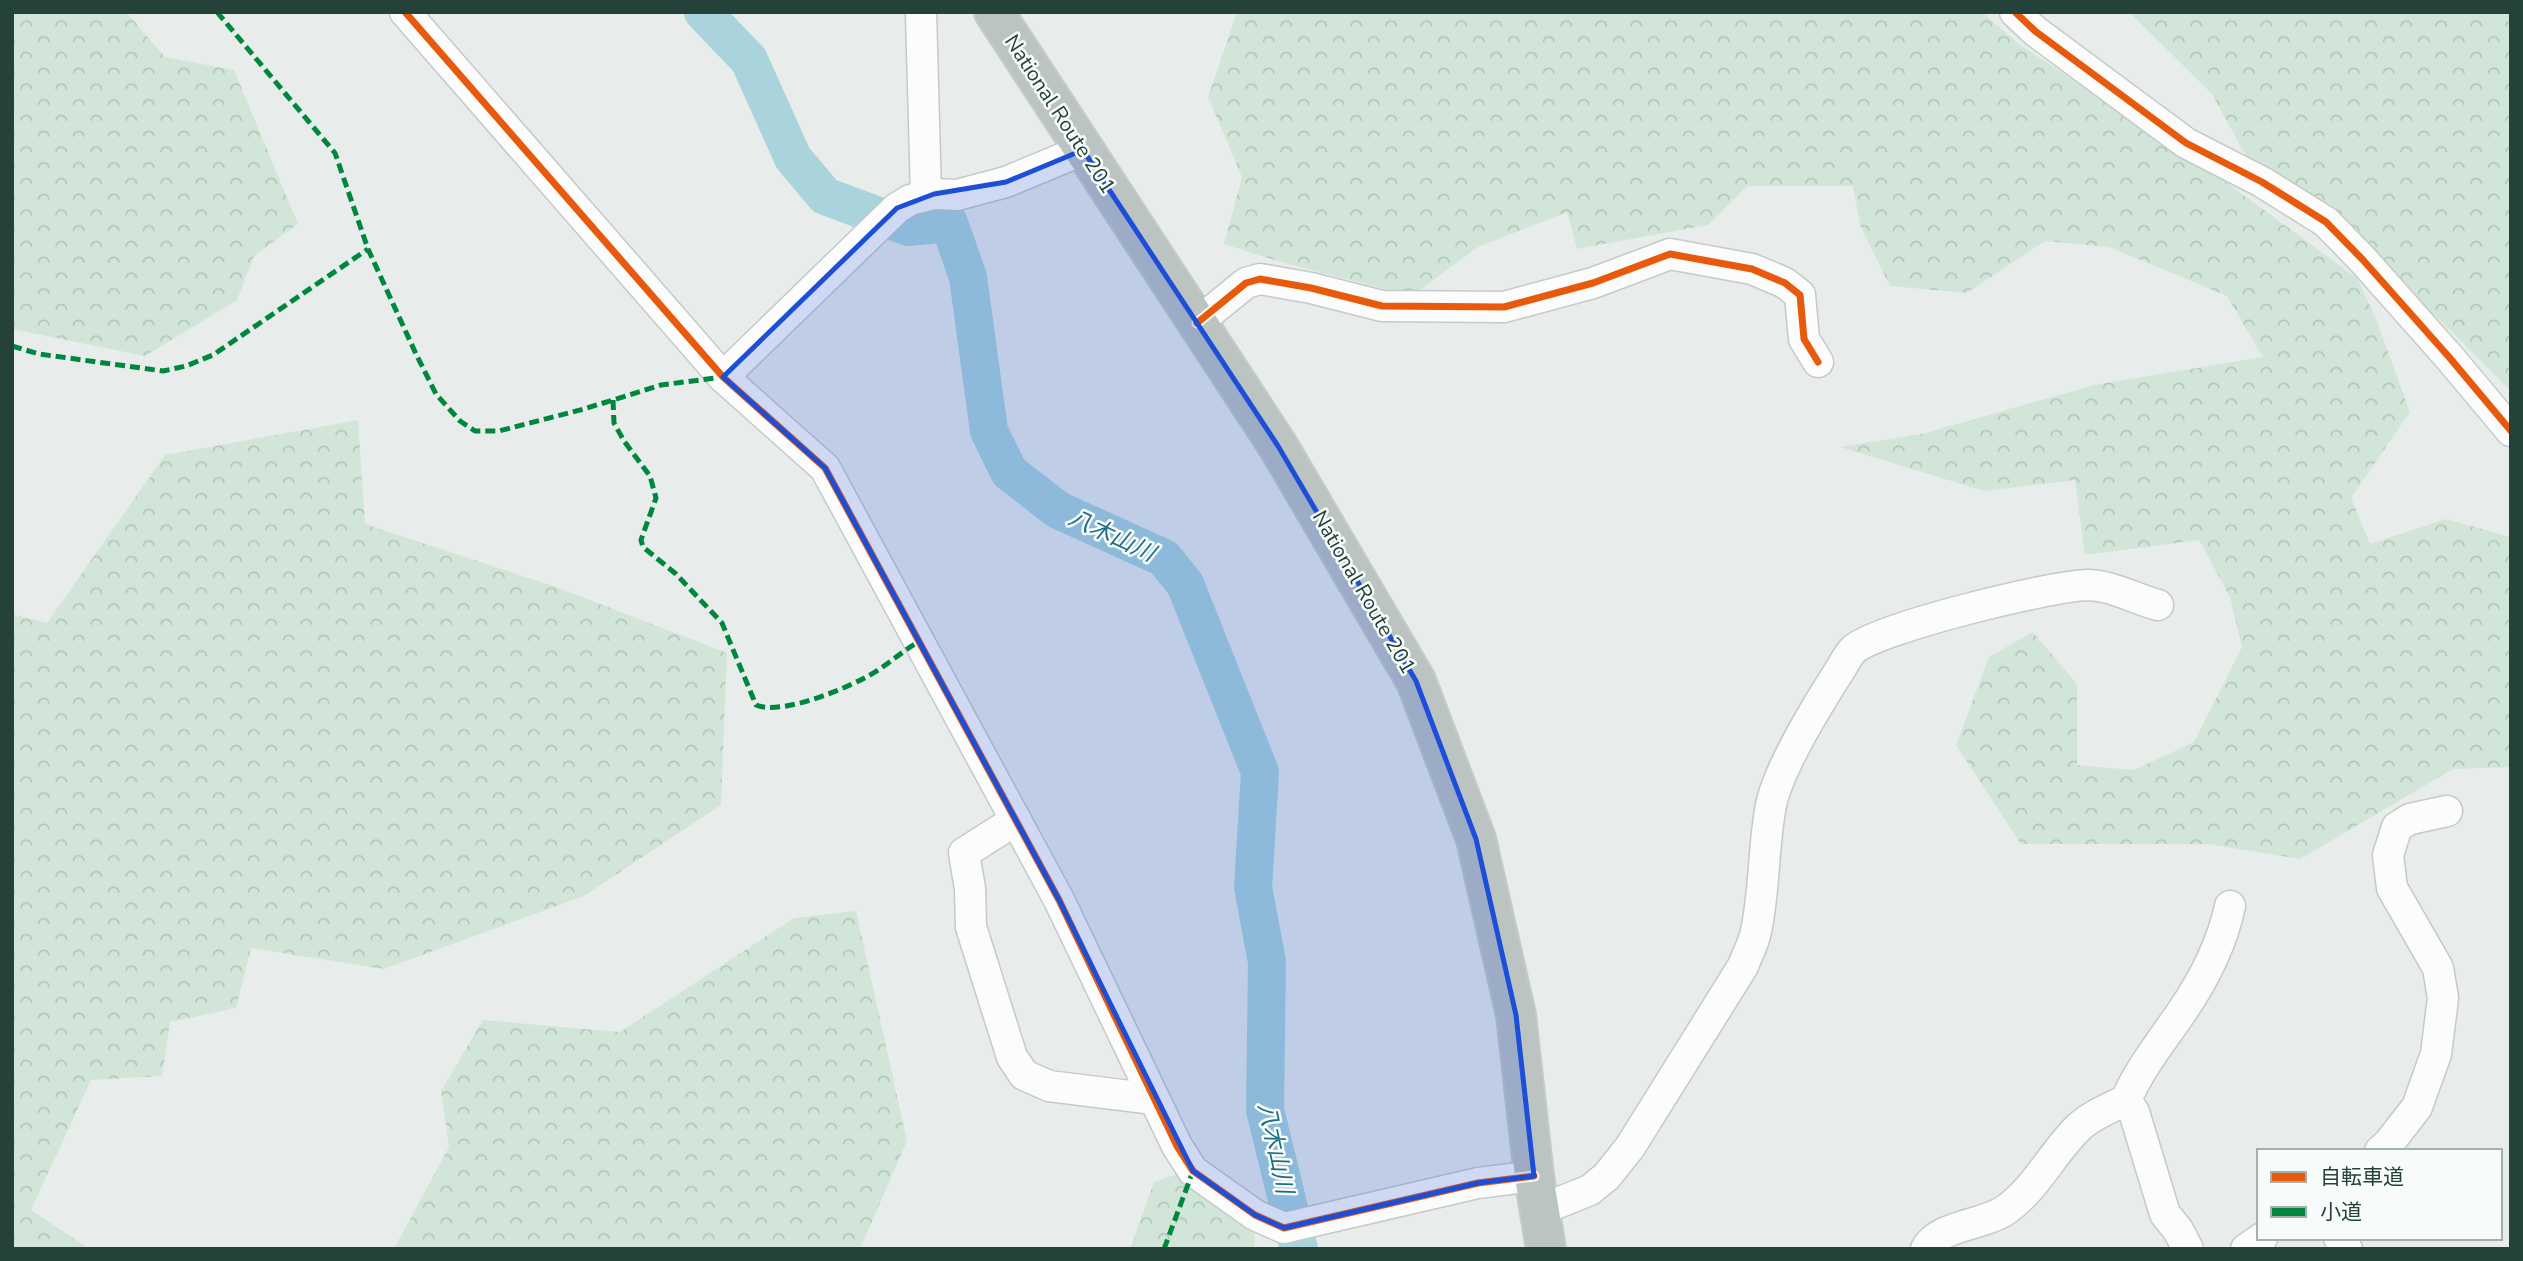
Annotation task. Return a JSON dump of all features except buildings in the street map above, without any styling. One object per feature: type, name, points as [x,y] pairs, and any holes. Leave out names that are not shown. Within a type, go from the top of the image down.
[{"type":"highway","name":"National Route 201","points":[[994,12],[1278,446],[1416,681],[1476,839],[1516,1015],[1546,1249]]},
{"type":"street","points":[[405,12],[723,377],[825,468],[1059,900],[1177,1146],[1193,1171],[1255,1215],[1294,1226],[1478,1183],[1537,1193],[1590,1190],[1607,1176],[1630,1147],[1742,966],[1756,933],[1772,803],[1785,769],[1808,724],[1852,651],[1875,638],[1936,618],[2039,592],[2088,585],[2158,605]]},
{"type":"street","points":[[921,12],[926,196]]},
{"type":"street","points":[[2014,12],[2035,31],[2186,143],[2262,182],[2326,222],[2432,337],[2511,431]]},
{"type":"street","points":[[723,377],[897,208],[934,194],[957,195],[1006,182],[1083,150]]},
{"type":"street","points":[[1197,323],[1246,283],[1260,279],[1311,288],[1382,306],[1504,307],[1592,283],[1670,254],[1752,269],[1785,284],[1800,295],[1804,339],[1818,362]]},
{"type":"street","points":[[2382,1149],[2417,1107],[2436,1054],[2443,998],[2438,968],[2392,888],[2389,855],[2397,827],[2410,819],[2447,811]]},
{"type":"street","points":[[1016,820],[964,853],[970,888],[971,927],[1012,1057],[1024,1074],[1049,1086],[1154,1099]]},
{"type":"street","points":[[1926,1249],[1935,1238],[1949,1231],[1989,1219],[2006,1210],[2024,1195],[2079,1127],[2098,1113],[2126,1100],[2137,1074],[2183,1009],[2206,970],[2224,933],[2230,906]]},
{"type":"street","points":[[2126,1100],[2134,1112],[2165,1214],[2188,1249]]},
{"type":"highlighted area","points":[[1083,150],[1278,446],[1416,681],[1476,839],[1516,1015],[1534,1176],[1478,1183],[1284,1228],[1255,1215],[1193,1171],[1059,900],[825,468],[723,377],[897,208],[934,194],[1006,182]]},
{"type":"green space","points":[[12,12],[126,12],[165,57],[234,70],[298,224],[254,256],[237,300],[145,356],[12,329]]},
{"type":"green space","points":[[1237,12],[1982,12],[2020,45],[2197,161],[2357,278],[2376,319],[2410,412],[2351,498],[2370,544],[2446,519],[2511,537],[2511,767],[2453,769],[2300,859],[2208,844],[2021,844],[1956,745],[1989,657],[2033,632],[2077,684],[2077,765],[2134,770],[2194,742],[2242,647],[2230,597],[2199,540],[2085,555],[2075,480],[1984,491],[1840,447],[1922,434],[2094,385],[2263,357],[2227,296],[2109,247],[2045,241],[1967,293],[1890,286],[1860,225],[1853,186],[1747,186],[1708,225],[1577,249],[1567,212],[1478,247],[1412,296],[1277,261],[1224,244],[1242,177],[1208,97]]},
{"type":"green space","points":[[2129,12],[2511,12],[2511,391],[2441,321],[2324,220],[2251,165],[2212,94]]},
{"type":"green space","points":[[358,420],[365,524],[556,587],[727,653],[721,805],[584,896],[384,969],[251,948],[236,1008],[170,1022],[162,1076],[91,1080],[31,1210],[90,1249],[12,1249],[12,614],[47,623],[165,455]]},
{"type":"green space","points":[[856,911],[907,1141],[860,1249],[394,1249],[449,1147],[441,1091],[483,1020],[620,1032],[794,918]]},
{"type":"green space","points":[[1184,1172],[1255,1214],[1254,1249],[1130,1249],[1154,1182]]},
{"type":"waterway","name":"八木山川","points":[[703,12],[749,60],[793,158],[825,196],[908,227],[949,223],[968,277],[989,431],[1009,472],[1058,510],[1164,558],[1185,584],[1260,772],[1253,887],[1267,962],[1265,1110],[1299,1249]]},
{"type":"marked path","points":[[217,12],[335,153],[368,249],[416,354],[436,394],[460,421],[475,431],[499,431],[661,385],[723,377]]},
{"type":"marked path","points":[[12,346],[39,354],[163,371],[186,366],[213,355],[368,249]]},
{"type":"marked path","points":[[613,400],[614,423],[650,476],[656,498],[641,540],[643,547],[676,574],[722,623],[756,705],[782,707],[834,692],[875,672],[920,641]]},
{"type":"marked path","points":[[1164,1249],[1193,1171]]},
{"type":"cycle path","points":[[405,12],[723,377],[825,468],[1059,900],[1177,1146],[1193,1171],[1255,1215],[1284,1228],[1478,1183],[1534,1176]]},
{"type":"cycle path","points":[[2015,12],[2035,31],[2186,143],[2262,182],[2326,222],[2449,357],[2511,431]]},
{"type":"cycle path","points":[[1197,323],[1246,283],[1260,279],[1311,288],[1382,306],[1504,307],[1593,283],[1670,254],[1752,269],[1785,283],[1800,295],[1804,339],[1818,362]]}]
